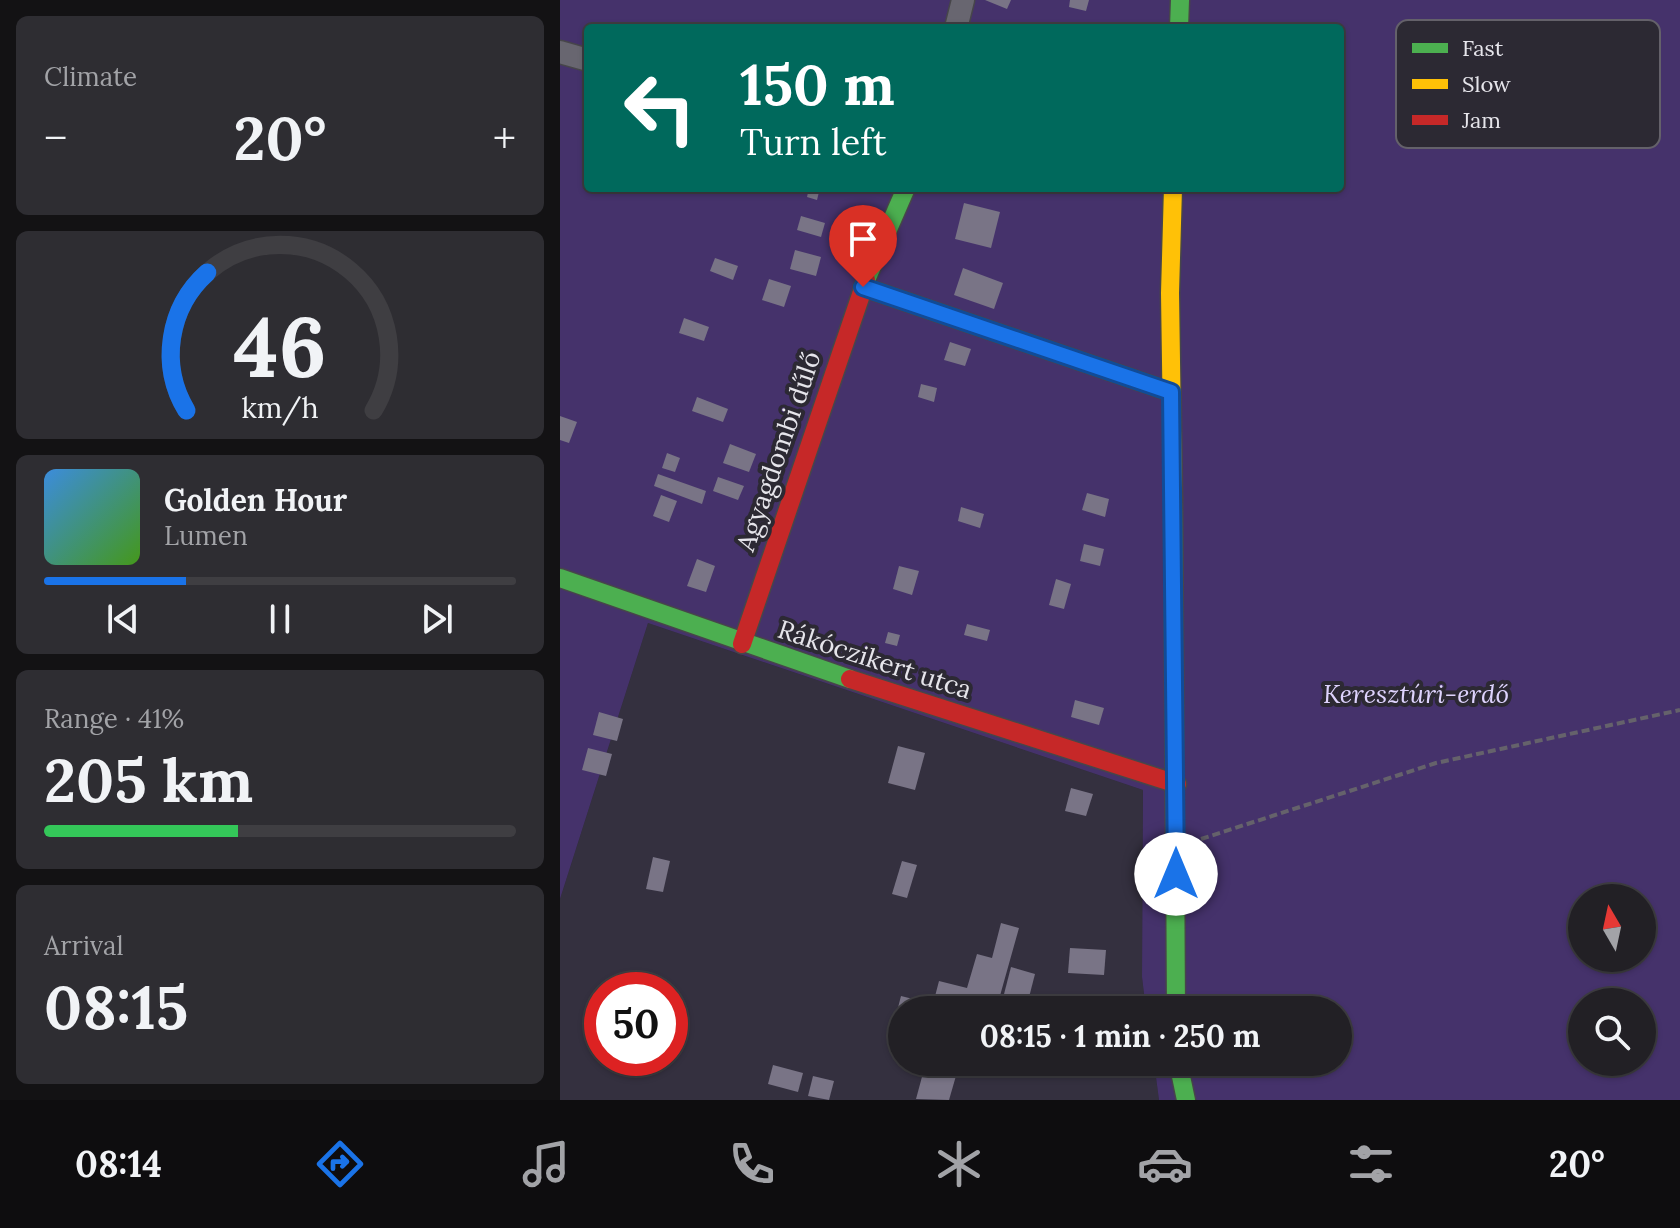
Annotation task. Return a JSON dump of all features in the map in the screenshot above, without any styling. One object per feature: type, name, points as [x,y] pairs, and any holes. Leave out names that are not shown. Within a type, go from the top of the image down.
[{"type":"street","points":[[957,24],[963,0]]},
{"type":"street","points":[[1179,24],[1180,0]]},
{"type":"street","points":[[560,52],[584,59]]},
{"type":"street","name":"Agyagdombi dűlő","points":[[742,644],[863,287],[904,192]]},
{"type":"street","points":[[1173,192],[1171,392],[1177,784],[1176,996]]},
{"type":"street","points":[[863,287],[1171,392]]},
{"type":"street","name":"Rákóczikert utca","points":[[560,578],[742,644],[1177,784]]},
{"type":"street","points":[[1181,1076],[1186,1100]]},
{"type":"path","points":[[1176,847],[1436,763],[1680,710]]},
{"type":"shaded area","points":[[648,623],[1143,790],[1144,996],[888,996],[888,1076],[1156,1076],[1159,1100],[560,1100],[560,899]]},
{"type":"green space","name":"Keresztúri-erdő","points":[[560,0],[1680,0],[1680,1100],[1159,1100],[1156,1076],[1352,1076],[1352,996],[1144,996],[1143,790],[648,623],[560,899]]},
{"type":"building","points":[[985,0],[1011,0],[1007,9]]},
{"type":"building","points":[[1070,0],[1089,0],[1086,11],[1069,7]]},
{"type":"building","points":[[808,192],[819,192],[817,200],[807,197]]},
{"type":"building","points":[[964,203],[1000,212],[991,248],[955,239]]},
{"type":"building","points":[[801,216],[825,223],[821,237],[797,230]]},
{"type":"building","points":[[795,250],[821,257],[816,276],[790,269]]},
{"type":"building","points":[[715,258],[738,266],[733,280],[710,271]]},
{"type":"building","points":[[963,268],[1003,283],[994,309],[954,295]]},
{"type":"building","points":[[769,279],[791,286],[784,307],[762,300]]},
{"type":"building","points":[[684,318],[709,327],[704,341],[679,333]]},
{"type":"building","points":[[950,342],[971,349],[965,366],[944,360]]},
{"type":"building","points":[[921,384],[937,388],[934,402],[918,397]]},
{"type":"building","points":[[697,397],[728,409],[723,422],[692,411]]},
{"type":"building","points":[[560,416],[577,422],[569,443],[560,440]]},
{"type":"building","points":[[730,444],[756,454],[749,472],[723,463]]},
{"type":"building","points":[[667,453],[680,458],[675,472],[662,468]]},
{"type":"building","points":[[658,474],[706,491],[702,504],[654,486]]},
{"type":"building","points":[[718,477],[744,486],[738,500],[713,491]]},
{"type":"building","points":[[1087,493],[1109,499],[1105,517],[1082,510]]},
{"type":"building","points":[[661,495],[677,501],[669,522],[653,516]]},
{"type":"building","points":[[961,507],[984,514],[980,528],[958,521]]},
{"type":"building","points":[[1084,544],[1104,549],[1100,566],[1080,561]]},
{"type":"building","points":[[697,559],[715,566],[706,592],[687,586]]},
{"type":"building","points":[[899,566],[919,571],[912,595],[893,589]]},
{"type":"building","points":[[1056,579],[1071,584],[1064,609],[1049,605]]},
{"type":"building","points":[[967,624],[990,630],[987,641],[964,635]]},
{"type":"building","points":[[888,632],[900,635],[897,646],[885,643]]},
{"type":"building","points":[[1075,700],[1104,708],[1099,725],[1071,717]]},
{"type":"building","points":[[599,712],[623,719],[617,741],[593,735]]},
{"type":"building","points":[[898,746],[925,753],[915,790],[888,783]]},
{"type":"building","points":[[588,748],[612,754],[606,776],[582,770]]},
{"type":"building","points":[[1071,788],[1093,794],[1086,816],[1065,811]]},
{"type":"building","points":[[653,857],[670,861],[663,892],[646,889]]},
{"type":"building","points":[[902,861],[917,865],[907,898],[892,894]]},
{"type":"building","points":[[1001,923],[1019,928],[1000,996],[935,996],[939,981],[967,988],[977,954],[992,958]]},
{"type":"building","points":[[1070,948],[1106,950],[1104,975],[1068,973]]},
{"type":"building","points":[[1011,967],[1035,974],[1029,996],[1004,996]]},
{"type":"building","points":[[773,1065],[803,1073],[798,1092],[768,1084]]},
{"type":"building","points":[[813,1076],[834,1081],[829,1100],[808,1096]]},
{"type":"building","points":[[922,1076],[956,1076],[949,1100],[916,1099]]},
{"type":"traffic: fast","points":[[1179,24],[1180,0]]},
{"type":"traffic: fast","points":[[866,280],[904,192]]},
{"type":"traffic: fast","points":[[1173,498],[1176,996]]},
{"type":"traffic: fast","points":[[560,578],[850,679]]},
{"type":"traffic: fast","points":[[1181,1076],[1186,1100]]},
{"type":"traffic: slow","points":[[1173,192],[1170,293],[1173,498]]},
{"type":"traffic: slow","points":[[863,287],[1171,392]]},
{"type":"traffic: jam","points":[[742,644],[866,280]]},
{"type":"traffic: jam","points":[[850,679],[1177,784]]},
{"type":"route","points":[[863,287],[1171,392],[1176,874]]}]
